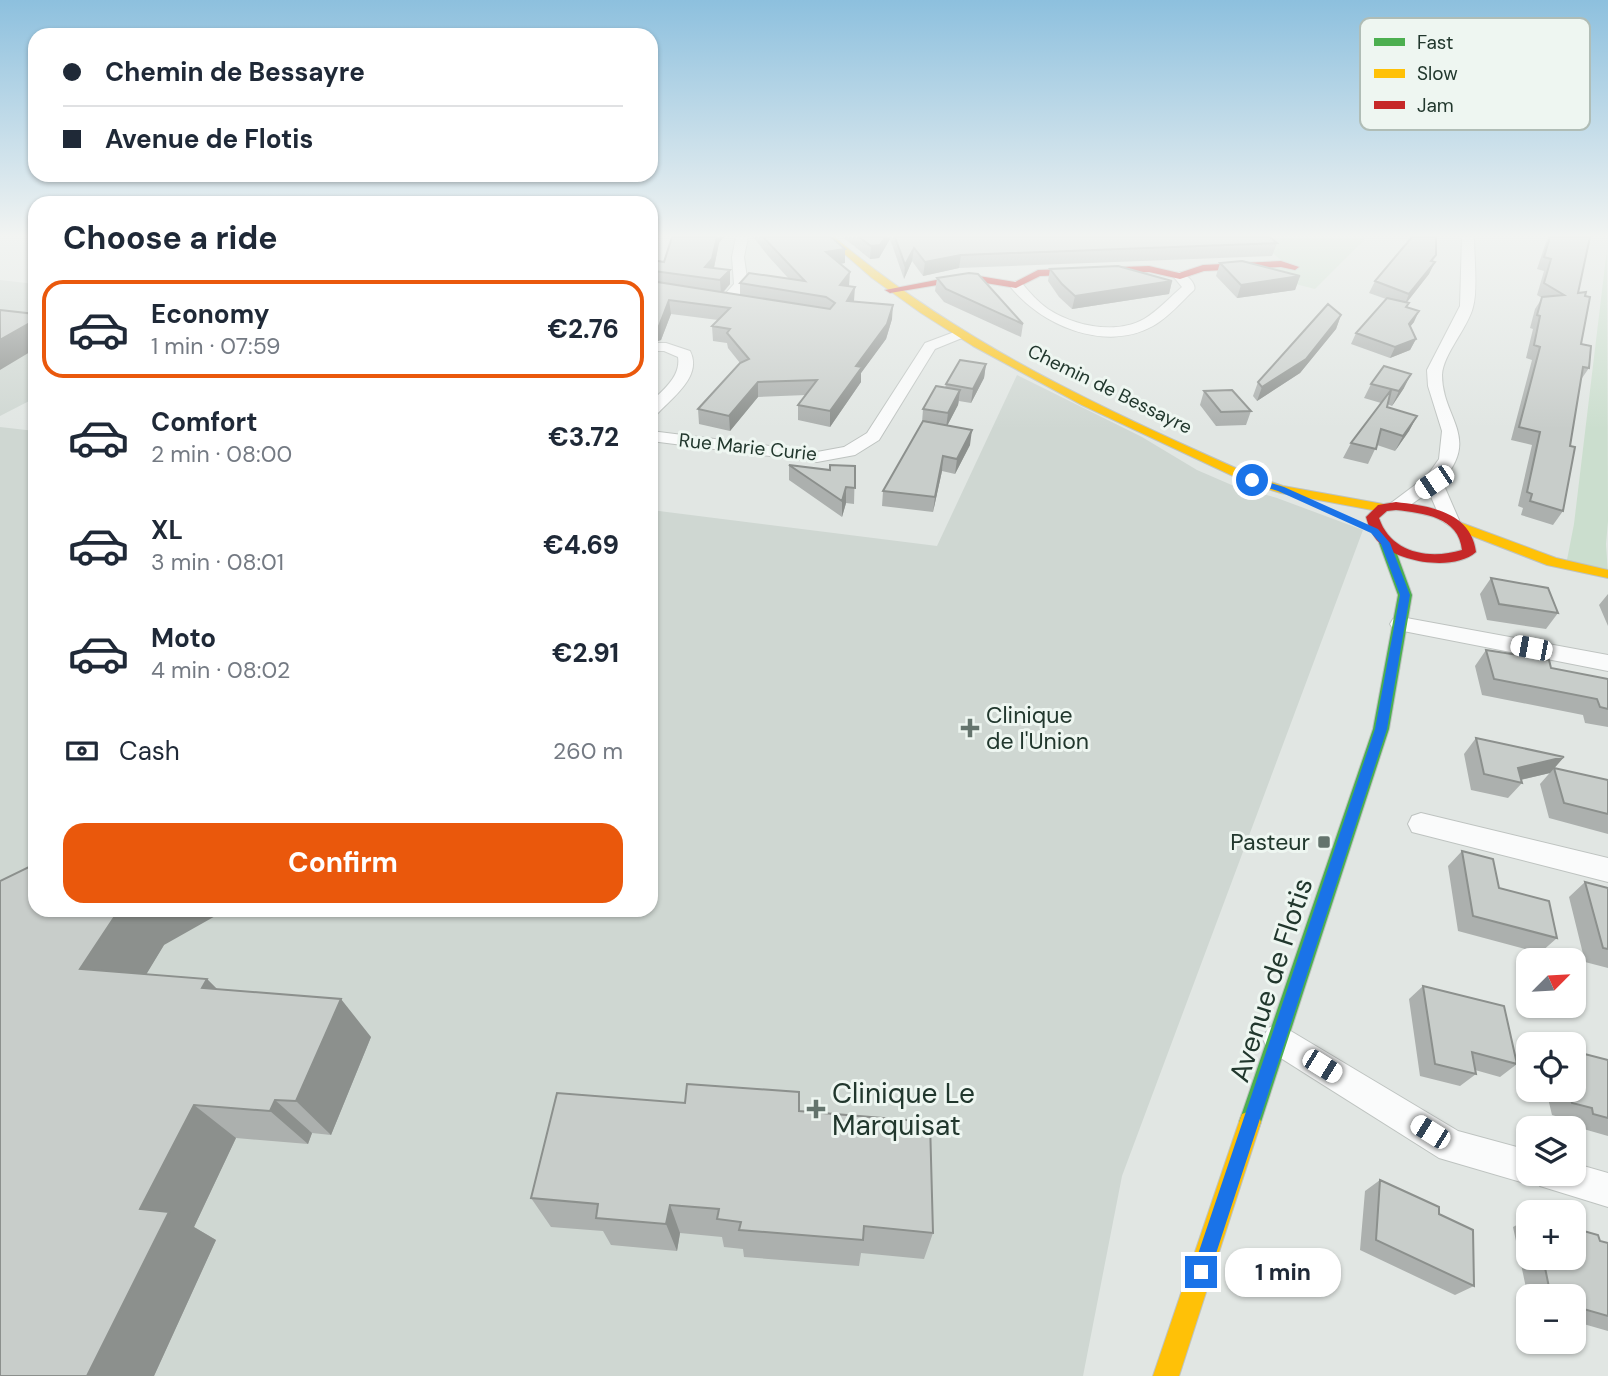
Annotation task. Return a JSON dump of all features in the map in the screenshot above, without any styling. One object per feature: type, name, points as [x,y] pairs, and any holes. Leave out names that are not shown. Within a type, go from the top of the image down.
[{"type":"street","name":"Chemin de Bessayre","points":[[907,301],[957,335],[1194,454],[1337,515]]},
{"type":"street","points":[[1032,301],[1040,310],[1060,322],[1119,330],[1145,325],[1173,301]]},
{"type":"street","points":[[1380,537],[1372,517],[1434,482],[1448,459],[1451,432],[1434,380],[1467,301]]},
{"type":"street","name":"Rue Marie Curie","points":[[658,437],[817,457],[849,452],[873,436],[930,346],[957,335]]},
{"type":"street","points":[[658,347],[685,354],[689,362],[687,372],[658,403]]},
{"type":"street","points":[[1434,482],[1455,523],[1468,535],[1471,544],[1469,552],[1461,558]]},
{"type":"street","name":"Chemin de Bessayre","points":[[1281,489],[1390,507],[1423,509],[1455,523]]},
{"type":"street","points":[[1455,523],[1552,562]]},
{"type":"street","points":[[1356,524],[1412,556],[1442,561],[1482,558]]},
{"type":"street","name":"Avenue de Flotis","points":[[1166,1376],[1381,729],[1405,595],[1380,537]]},
{"type":"street","points":[[1502,559],[1552,562],[1608,574]]},
{"type":"street","points":[[1405,595],[1442,561]]},
{"type":"street","points":[[1401,624],[1608,663]]},
{"type":"street","points":[[1422,824],[1608,870]]},
{"type":"street","points":[[1279,1039],[1451,1146],[1516,1164]]},
{"type":"street","points":[[1586,1184],[1608,1190]]},
{"type":"shaded area","points":[[0,301],[28,301],[28,402],[0,416]]},
{"type":"shaded area","name":"Clinique de l'Union","points":[[1017,375],[1142,437],[1197,470],[1234,486],[1277,498],[1363,530],[1122,1176],[1083,1376],[0,1376],[0,427],[28,430],[28,917],[658,917],[658,511],[937,546]]},
{"type":"green space","points":[[1601,301],[1607,301],[1608,574],[1566,565],[1574,524]]},
{"type":"building","points":[[658,301],[669,301],[659,326]]},
{"type":"building","points":[[678,301],[780,301],[830,309],[835,303],[832,301],[893,305],[887,324],[856,366],[862,367],[830,411],[798,405],[817,380],[758,382],[729,416],[698,409],[740,363],[749,359],[727,333],[730,329],[712,326],[730,308]]},
{"type":"building","points":[[973,301],[1002,301],[1023,324]]},
{"type":"building","points":[[1384,301],[1409,303],[1406,307],[1419,311],[1409,324],[1416,339],[1395,347],[1356,333]]},
{"type":"building","points":[[1541,301],[1589,301],[1581,344],[1591,346],[1589,368],[1583,367],[1570,446],[1575,447],[1563,511],[1530,501],[1532,494],[1527,492],[1540,432],[1519,427],[1540,347],[1534,345],[1540,316],[1537,315]]},
{"type":"building","points":[[1328,304],[1341,315],[1306,359],[1262,387],[1258,382]]},
{"type":"building","points":[[0,310],[28,313],[28,324],[0,340]]},
{"type":"building","points":[[960,360],[986,364],[973,389],[946,384]]},
{"type":"building","points":[[1384,366],[1411,374],[1399,391],[1371,384]]},
{"type":"building","points":[[936,386],[960,390],[948,413],[923,409]]},
{"type":"building","points":[[1232,390],[1251,411],[1221,412],[1204,391]]},
{"type":"building","points":[[1391,390],[1387,407],[1417,416],[1403,436],[1381,429],[1376,449],[1351,443]]},
{"type":"building","points":[[923,421],[972,430],[957,459],[943,456],[935,497],[883,491]]},
{"type":"building","points":[[789,465],[830,470],[830,465],[855,466],[855,488],[846,487],[842,501]]},
{"type":"building","points":[[1491,578],[1548,588],[1558,613],[1499,604]]},
{"type":"building","points":[[1486,650],[1549,660],[1551,668],[1608,679],[1608,709],[1600,707],[1597,699],[1494,679]]},
{"type":"building","points":[[1476,738],[1564,757],[1518,768],[1522,783],[1484,774]]},
{"type":"building","points":[[1554,768],[1608,780],[1608,814],[1564,803]]},
{"type":"building","points":[[1462,851],[1493,859],[1499,888],[1549,901],[1557,938],[1473,916]]},
{"type":"building","points":[[28,867],[28,917],[114,917],[80,969],[207,979],[202,988],[341,999],[296,1101],[275,1100],[270,1111],[194,1105],[140,1209],[169,1212],[87,1376],[0,1376],[0,881]]},
{"type":"building","points":[[1585,882],[1608,888],[1608,949],[1603,948]]},
{"type":"building","points":[[1423,986],[1504,1006],[1516,1064],[1472,1052],[1476,1074],[1435,1064]]},
{"type":"building","points":[[1586,1054],[1608,1060],[1608,1118],[1593,1114],[1592,1108],[1572,1103],[1586,1102]]},
{"type":"building","points":[[687,1084],[799,1092],[799,1111],[930,1122],[933,1233],[864,1226],[863,1240],[739,1230],[741,1222],[717,1219],[719,1209],[670,1205],[666,1224],[596,1218],[598,1204],[531,1198],[557,1093],[685,1103]]},
{"type":"building","points":[[1380,1180],[1439,1207],[1439,1214],[1473,1230],[1474,1286],[1376,1240]]},
{"type":"building","points":[[1586,1232],[1598,1235],[1600,1241],[1608,1243],[1608,1316],[1586,1310],[1586,1284],[1548,1284],[1545,1270],[1586,1270]]},
{"type":"traffic: fast","points":[[1250,1122],[1381,729],[1405,595],[1386,543]]},
{"type":"traffic: slow","points":[[910,301],[1030,375],[1141,430],[1252,480],[1281,489],[1383,508]]},
{"type":"traffic: slow","points":[[1459,526],[1552,562],[1608,574]]},
{"type":"traffic: slow","points":[[1166,1376],[1250,1122]]},
{"type":"traffic: jam","points":[[1396,506],[1432,512],[1454,522],[1468,540],[1469,552],[1456,556],[1426,558],[1397,550],[1385,542],[1372,517],[1383,508],[1396,506]]},
{"type":"place","name":"Clinique de l'Union","points":[[970,728]]},
{"type":"place","name":"Pasteur","points":[[1324,842]]},
{"type":"place","name":"Clinique Le Marquisat","points":[[816,1109]]},
{"type":"route","points":[[1201,1272],[1381,729],[1405,595],[1386,543],[1374,531],[1281,489],[1252,480]]}]
